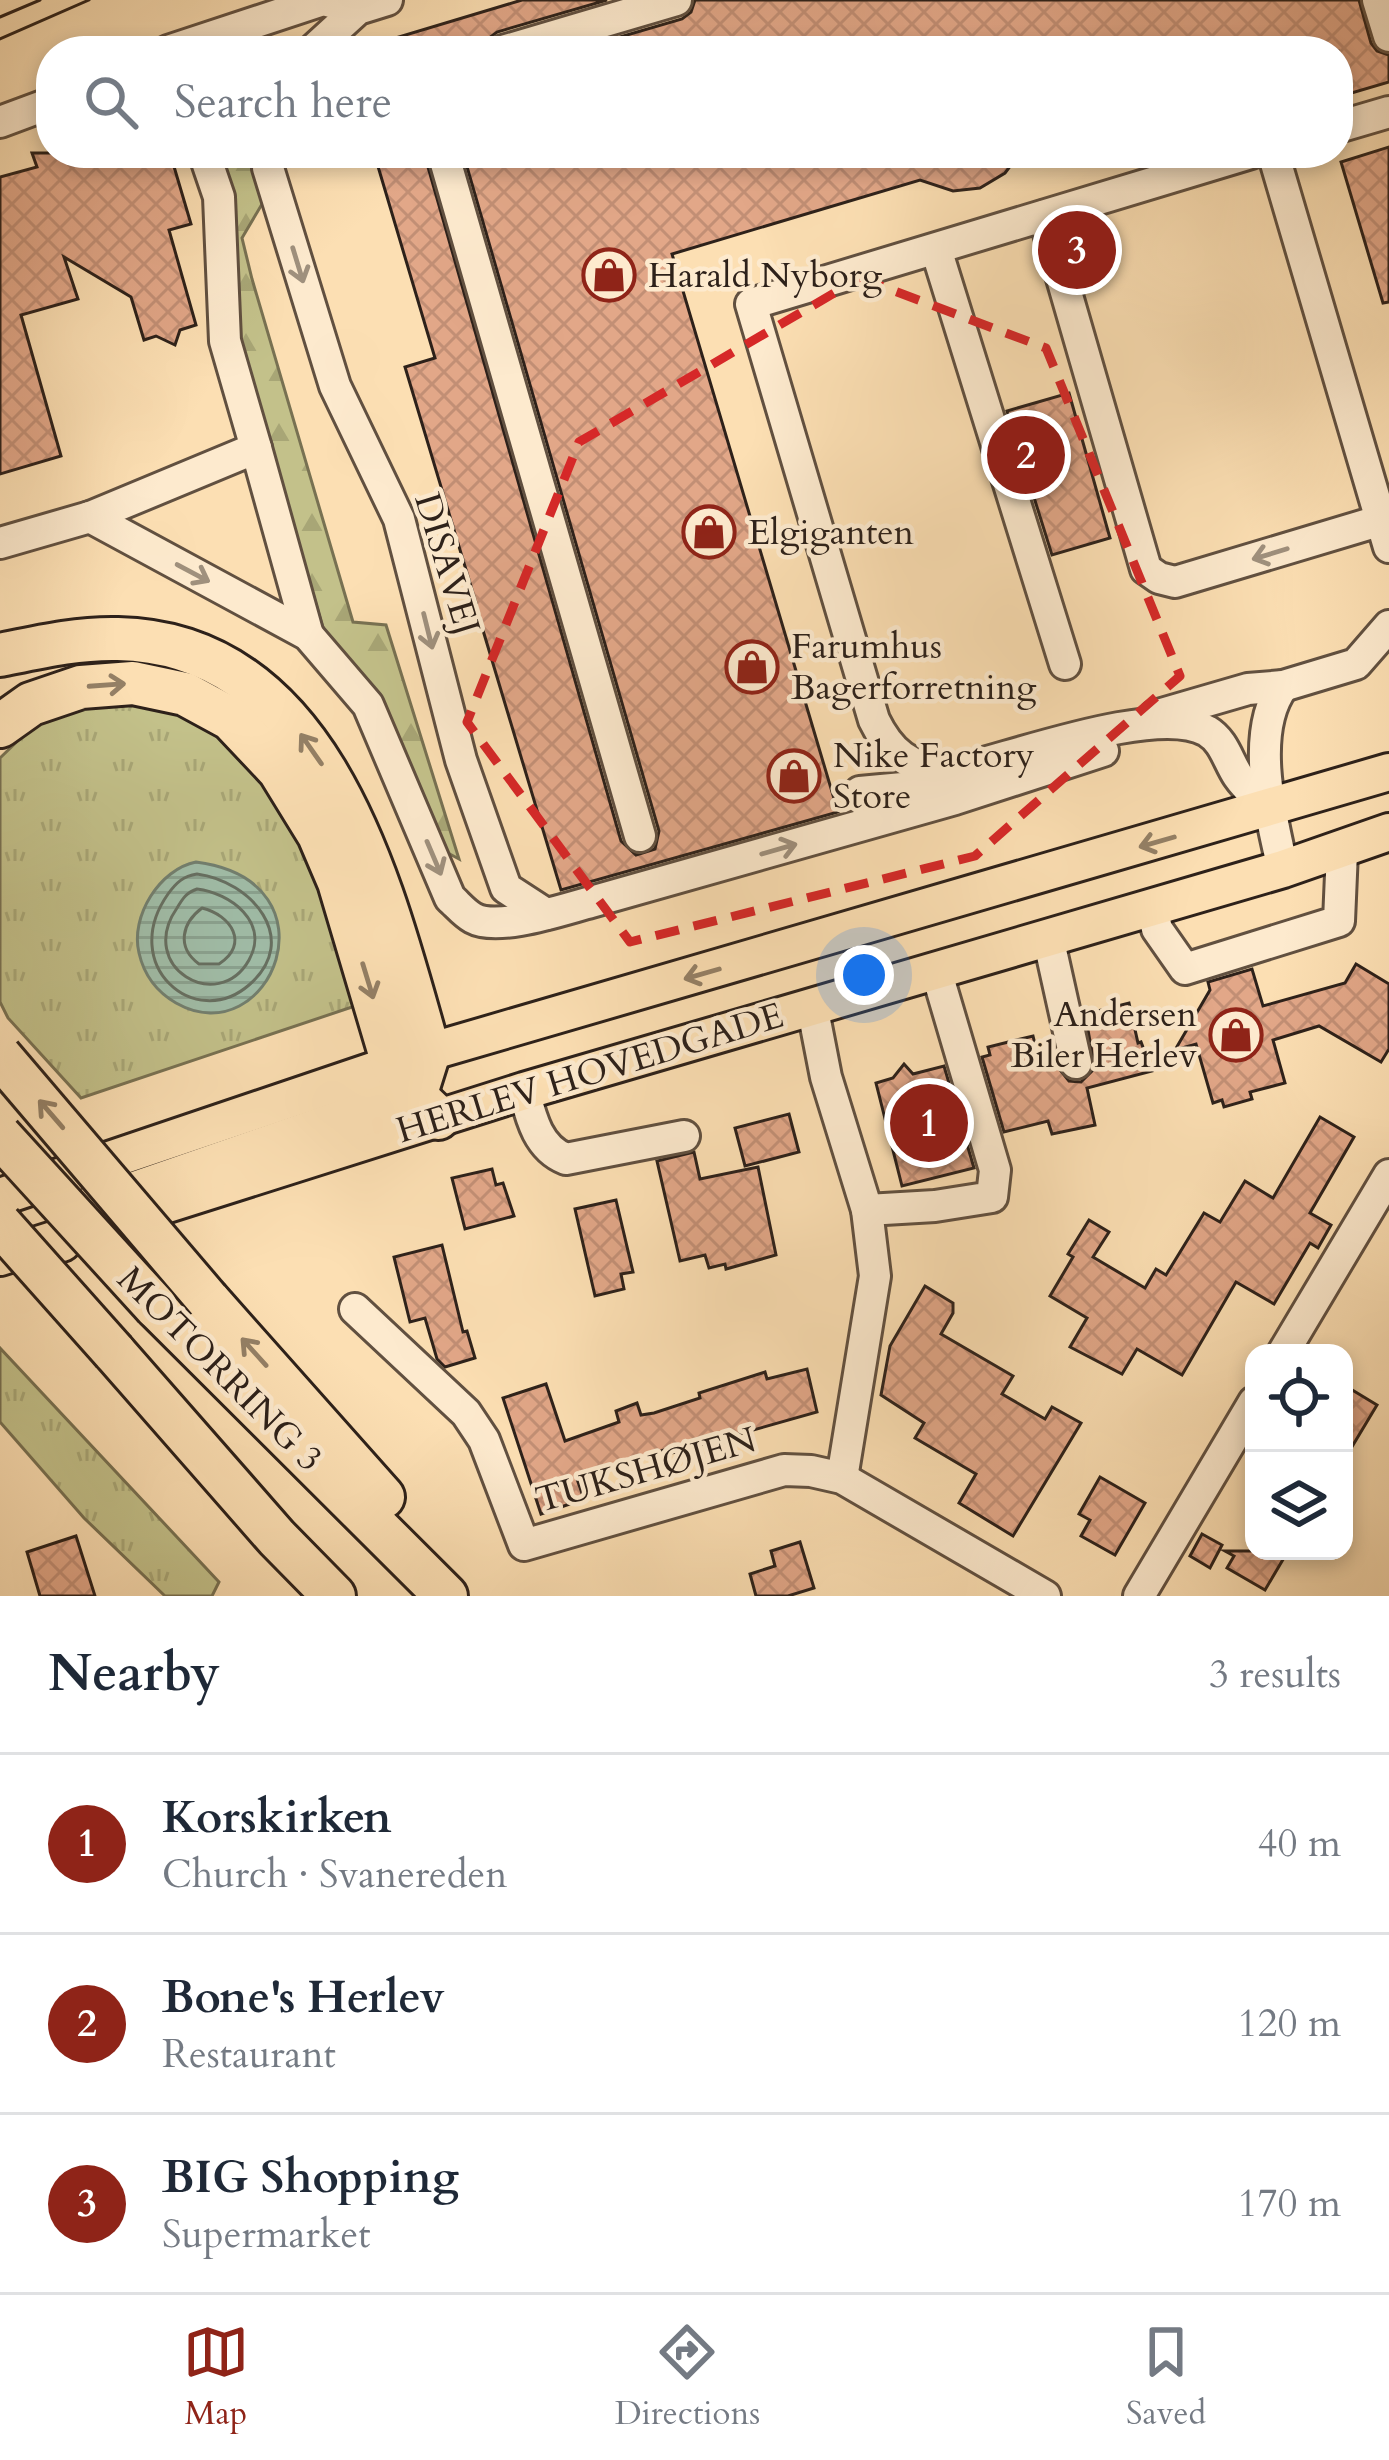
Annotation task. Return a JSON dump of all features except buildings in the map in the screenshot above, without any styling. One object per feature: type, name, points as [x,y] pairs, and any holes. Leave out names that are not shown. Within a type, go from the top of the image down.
[{"type":"highway","points":[[0,656],[73,640],[122,639],[169,646],[214,663],[255,688],[290,720],[319,759],[361,835],[418,1082]]},
{"type":"highway","points":[[0,726],[31,704],[81,687],[133,683],[184,694],[231,719],[279,770],[319,835],[418,1082]]},
{"type":"highway","points":[[0,1056],[208,1300],[472,1596]]},
{"type":"highway","points":[[61,1240],[89,1209],[390,1105],[418,1082]]},
{"type":"highway","name":"MOTORRING 3","points":[[0,1136],[156,1307],[446,1596]]},
{"type":"highway","name":"MOTORRING 3","points":[[0,1224],[277,1538],[334,1596]]},
{"type":"highway","points":[[277,1538],[306,1596]]},
{"type":"main road","name":"HERLEV HOVEDGADE","points":[[0,1197],[418,1082],[1389,772]]},
{"type":"main road","name":"HERLEV HOVEDGADE","points":[[418,1082],[524,1091],[1283,869],[1389,832]]},
{"type":"main road","points":[[0,1257],[61,1240]]},
{"type":"street","points":[[214,36],[323,0],[373,4]]},
{"type":"street","points":[[554,36],[676,0]]},
{"type":"street","points":[[1378,0],[1389,36]]},
{"type":"street","points":[[331,36],[373,4]]},
{"type":"street","points":[[0,122],[36,109]]},
{"type":"street","points":[[1353,123],[1389,112]]},
{"type":"street","points":[[209,168],[219,197],[225,341],[308,635]]},
{"type":"street","name":"DISAVEJ","points":[[268,168],[335,386],[398,519],[461,760],[506,888],[545,914]]},
{"type":"street","points":[[446,168],[640,836]]},
{"type":"street","points":[[1202,168],[751,304],[874,720],[884,741],[901,758],[922,769],[945,772],[1356,664],[1389,626]]},
{"type":"street","points":[[1044,216],[1143,561],[1159,578],[1174,582],[1386,534],[1277,168]]},
{"type":"street","points":[[936,248],[1065,664]]},
{"type":"street","points":[[0,543],[90,517],[256,448]]},
{"type":"street","points":[[90,517],[308,635],[368,705],[450,898],[470,917],[487,923],[545,914],[955,799],[1182,725]]},
{"type":"street","points":[[1283,686],[1269,705],[1264,732],[1270,810],[1283,869]]},
{"type":"street","points":[[1126,725],[1206,730],[1224,747],[1238,777],[1270,810]]},
{"type":"street","points":[[860,792],[903,788],[955,799]]},
{"type":"street","points":[[1152,907],[1157,929],[1185,969],[1339,921],[1342,851]]},
{"type":"street","points":[[1048,937],[1076,1063]]},
{"type":"street","points":[[867,1210],[992,1197],[995,1170],[936,970]]},
{"type":"street","points":[[812,1006],[826,1077],[867,1210],[875,1276],[842,1478]]},
{"type":"street","points":[[524,1091],[533,1127],[555,1155],[566,1160],[684,1136]]},
{"type":"street","points":[[1288,1344],[1389,1174]]},
{"type":"street","name":"TUKSHØJEN","points":[[355,1309],[466,1413],[484,1440],[524,1545],[784,1470],[812,1471],[842,1478],[1045,1596]]},
{"type":"street","points":[[1139,1596],[1245,1417]]},
{"type":"highlighted area","points":[[860,278],[1046,348],[1180,676],[975,856],[630,942],[467,722],[579,442]]},
{"type":"green space","points":[[221,168],[259,168],[265,199],[242,238],[252,279],[353,622],[386,625],[459,859],[446,852],[325,635],[240,343]]},
{"type":"green space","points":[[91,703],[176,708],[249,759],[322,874],[361,1004],[81,1098],[8,1018],[0,1002],[0,758],[33,726]]},
{"type":"green space","points":[[0,1348],[219,1582],[212,1596],[165,1596],[84,1518],[0,1422]]},
{"type":"water","points":[[196,862],[241,876],[268,900],[279,929],[276,960],[262,987],[239,1006],[210,1013],[176,1003],[157,988],[144,969],[137,939],[144,910],[160,884]]},
{"type":"tram line","points":[[0,17],[40,0]]},
{"type":"tram line","points":[[0,39],[89,0]]},
{"type":"place","name":"BIG Shopping","points":[[1077,250]]},
{"type":"place","name":"Harald Nyborg","points":[[609,275]]},
{"type":"place","name":"Bone's Herlev","points":[[1026,455]]},
{"type":"place","name":"Elgiganten","points":[[709,532]]},
{"type":"place","name":"Farumhus Bagerforretning","points":[[752,667]]},
{"type":"place","name":"Nike Factory Store","points":[[794,776]]},
{"type":"place","name":"Andersen Biler Herlev","points":[[1236,1035]]},
{"type":"place","name":"Korskirken","points":[[929,1123]]}]
